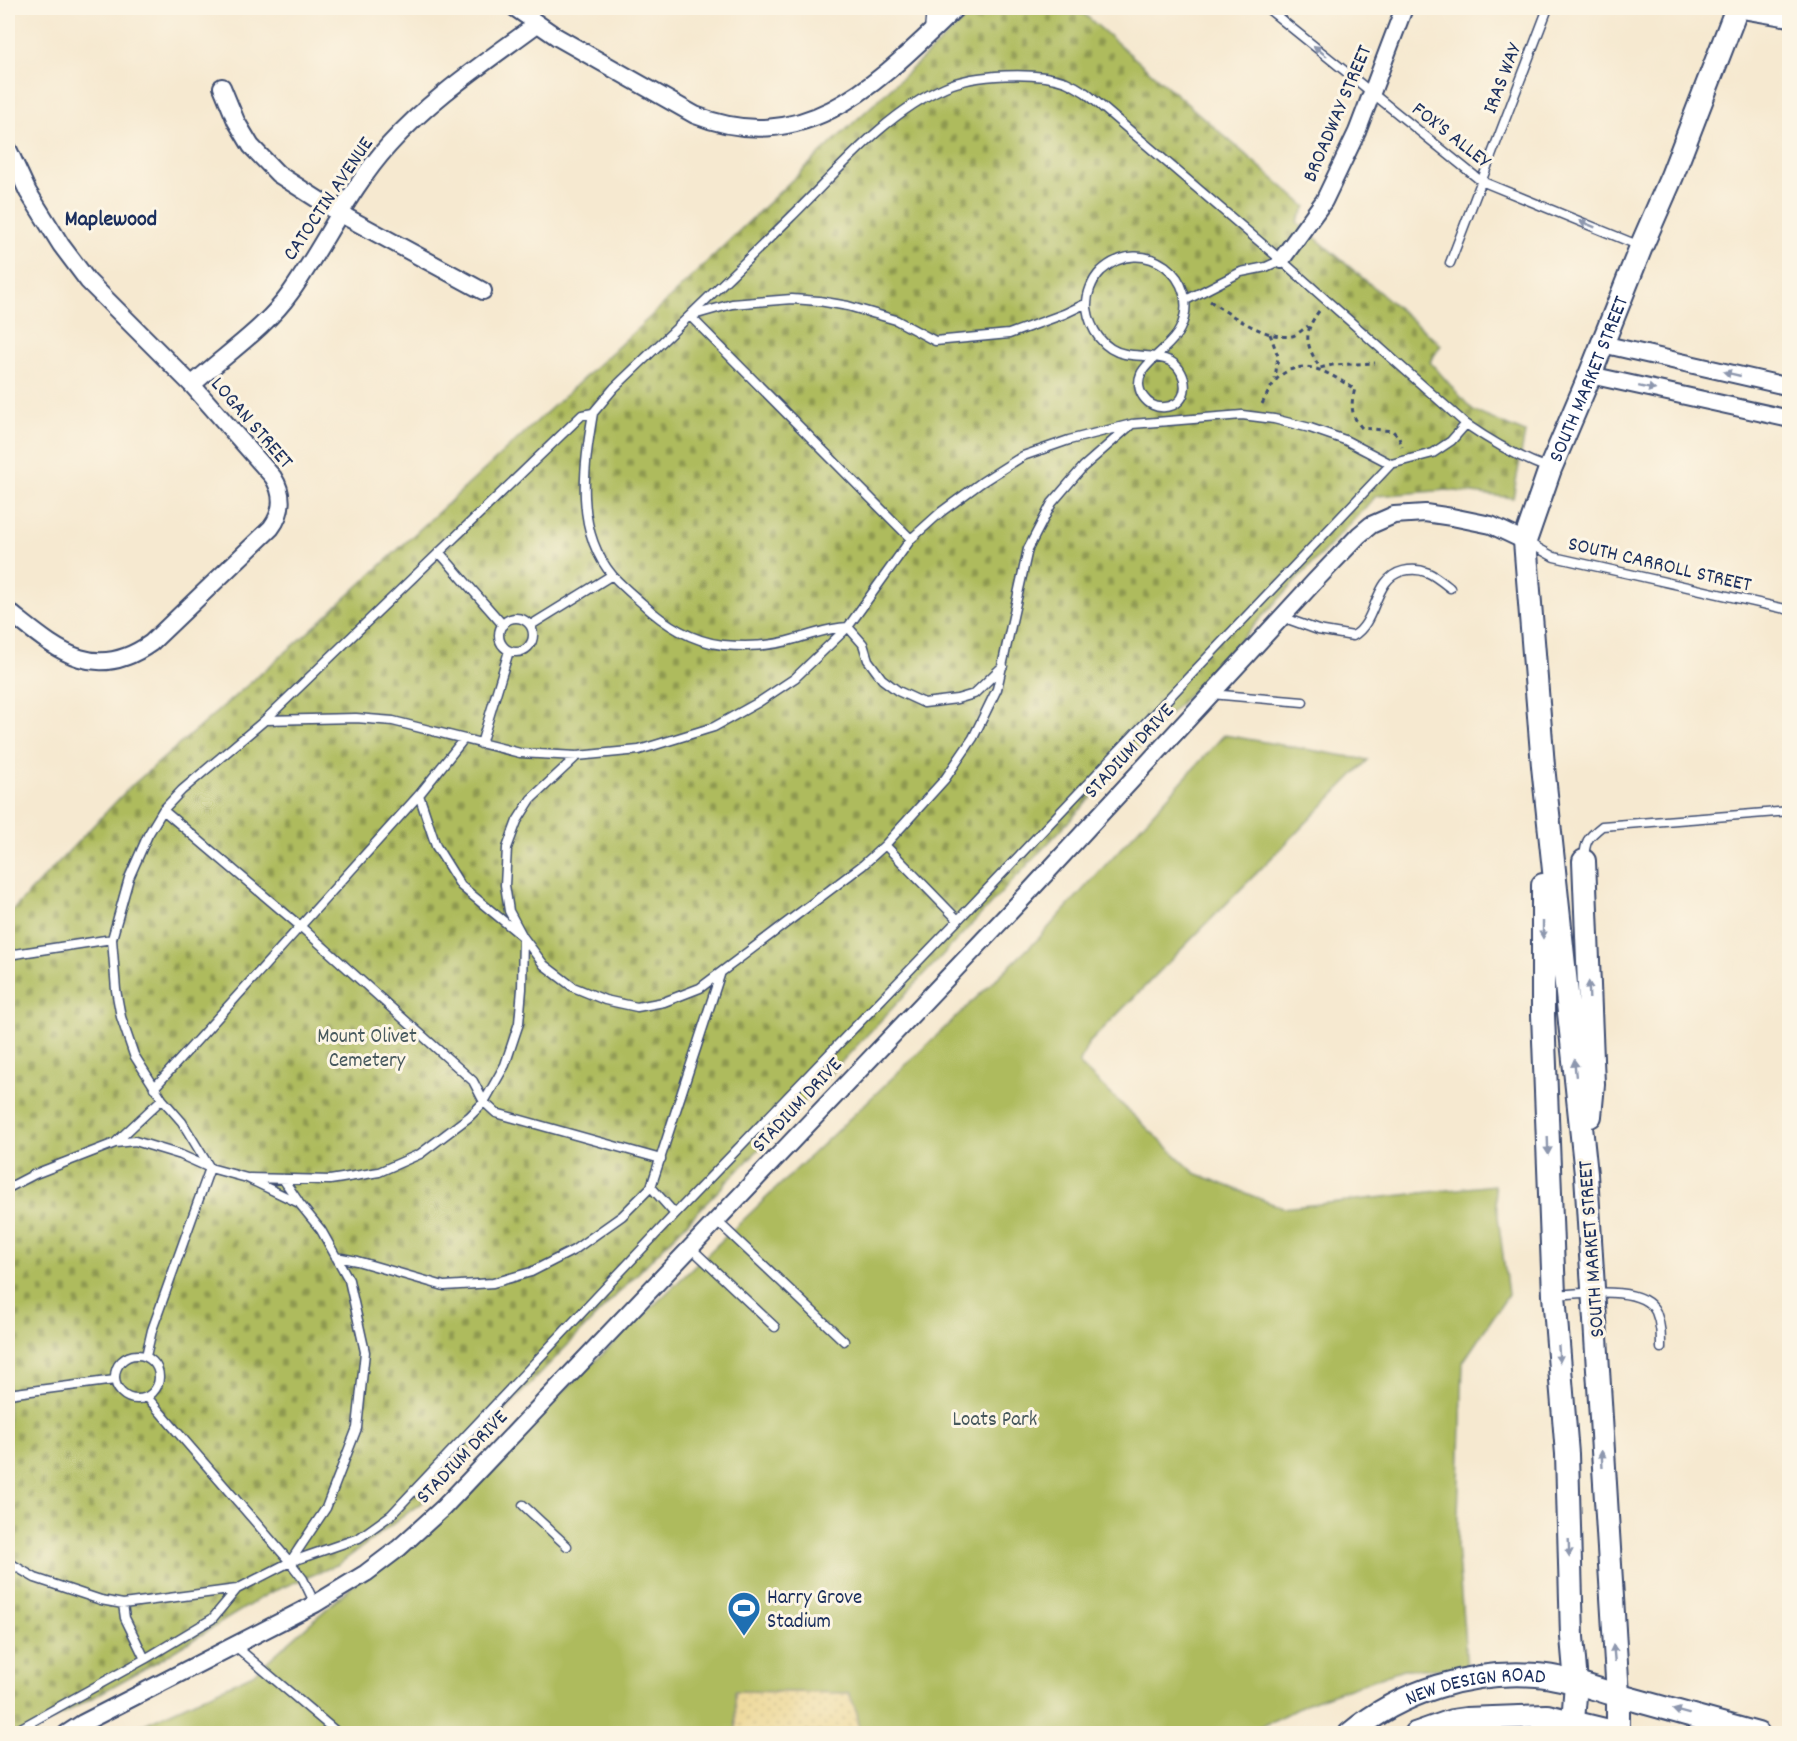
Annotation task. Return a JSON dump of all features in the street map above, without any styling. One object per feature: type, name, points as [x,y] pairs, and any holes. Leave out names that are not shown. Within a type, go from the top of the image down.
[{"type":"main road","name":"SOUTH MARKET STREET","points":[[1619,1733],[1586,1174],[1543,766],[1526,541],[1550,469],[1672,176],[1737,8]]},
{"type":"main road","points":[[1748,8],[1790,15]]},
{"type":"main road","name":"SOUTH MARKET STREET","points":[[1543,766],[1543,1015],[1554,1295],[1567,1454],[1575,1683],[1572,1727]]},
{"type":"main road","points":[[1584,861],[1593,1084],[1586,1174]]},
{"type":"main road","name":"NEW DESIGN ROAD","points":[[1350,1734],[1367,1719],[1407,1696],[1453,1682],[1506,1675],[1538,1675],[1575,1683],[1758,1734]]},
{"type":"main road","name":"NEW DESIGN ROAD","points":[[1415,1734],[1452,1721],[1466,1719],[1546,1716],[1572,1727],[1619,1733]]},
{"type":"main road","points":[[1466,1719],[1508,1734]]},
{"type":"street","points":[[515,8],[537,24],[695,116],[713,123],[752,129],[791,125],[830,111],[893,68],[956,8]]},
{"type":"street","name":"BROADWAY STREET","points":[[1281,260],[1324,201],[1357,132],[1404,8]]},
{"type":"street","name":"CATOCTIN AVENUE","points":[[192,385],[272,315],[291,292],[339,213],[370,169],[417,116],[537,24]]},
{"type":"street","points":[[222,87],[236,121],[251,146],[278,174],[339,213],[483,291]]},
{"type":"street","name":"LOGAN STREET","points":[[8,611],[66,654],[94,661],[124,657],[151,643],[271,528],[280,509],[281,496],[277,483],[192,385],[88,281],[61,245],[27,192],[9,151]]},
{"type":"street","points":[[1602,344],[1790,387]]},
{"type":"street","points":[[1590,375],[1790,419]]},
{"type":"street","name":"STADIUM DRIVE","points":[[66,1734],[83,1723],[315,1604],[366,1573],[399,1548],[443,1508],[1027,894],[1210,693],[1371,525],[1394,514],[1425,513],[1491,525],[1526,541]]},
{"type":"lane","points":[[929,34],[931,8]]},
{"type":"lane","name":"FOX'S ALLEY","points":[[1267,8],[1481,181],[1641,247]]},
{"type":"lane","name":"IRAS WAY","points":[[1450,263],[1548,8]]},
{"type":"lane","points":[[848,627],[830,628],[793,640],[755,646],[721,645],[687,635],[657,618],[612,575],[593,539],[588,519],[584,471],[592,413],[614,388],[889,122],[919,100],[948,86],[979,79],[1038,77],[1065,82],[1086,93],[1281,260],[1466,424],[1497,446],[1550,469]]},
{"type":"lane","points":[[1086,303],[1088,319],[1096,334],[1107,346],[1122,354],[1156,356],[1179,367],[1185,376],[1186,386],[1183,396],[1175,404],[1155,407],[1146,401],[1140,392],[1139,382],[1142,372],[1156,356],[1179,332],[1185,316],[1186,300],[1182,284],[1172,271],[1159,261],[1143,256],[1127,257],[1111,263],[1099,273],[1090,287],[1086,303]]},
{"type":"lane","points":[[1186,300],[1241,272],[1266,267],[1281,260]]},
{"type":"lane","points":[[690,315],[732,304],[792,299],[819,301],[848,306],[896,320],[935,341],[1009,334],[1064,314],[1086,303]]},
{"type":"lane","points":[[690,315],[911,539]]},
{"type":"lane","points":[[1162,422],[1166,407]]},
{"type":"lane","points":[[210,1168],[182,1122],[154,1088],[134,1055],[121,1017],[116,990],[112,939],[129,878],[148,835],[163,810],[182,790],[265,720],[582,415],[592,413]]},
{"type":"lane","points":[[265,720],[356,718],[393,721],[520,753],[578,756],[639,750],[714,727],[759,702],[795,678],[848,627],[911,539],[941,512],[1023,456],[1069,440],[1132,424],[1242,415],[1274,418],[1319,430],[1345,440],[1392,464]]},
{"type":"lane","points":[[578,756],[531,799],[517,821],[507,849],[505,885],[509,911],[523,937],[544,965],[573,987],[604,1000],[637,1007],[664,1002],[700,988],[863,865],[885,845],[945,779],[973,738],[997,689],[1028,549],[1052,504],[1083,467],[1132,424]]},
{"type":"lane","points":[[8,1562],[45,1582],[101,1600],[123,1604],[237,1589],[290,1562],[359,1538],[392,1515],[675,1214],[1392,464],[1433,453],[1451,441],[1466,424]]},
{"type":"lane","name":"SOUTH CARROLL STREET","points":[[1526,541],[1554,557],[1790,610]]},
{"type":"lane","points":[[439,552],[503,625]]},
{"type":"lane","points":[[1282,616],[1318,630],[1353,636],[1362,631],[1386,580],[1397,572],[1421,569],[1431,572],[1450,588]]},
{"type":"lane","points":[[531,625],[612,575]]},
{"type":"lane","points":[[514,618],[524,620],[531,625],[534,634],[526,650],[509,651],[502,645],[499,637],[506,621],[514,618]]},
{"type":"lane","points":[[848,627],[863,644],[868,660],[882,679],[898,692],[924,703],[957,699],[974,694],[1004,665]]},
{"type":"lane","points":[[481,744],[509,651]]},
{"type":"lane","points":[[1210,693],[1304,702]]},
{"type":"lane","points":[[154,1088],[420,795],[463,740]]},
{"type":"lane","points":[[420,795],[436,846],[461,886],[523,937]]},
{"type":"lane","points":[[163,810],[300,926],[473,1081],[484,1102],[496,1113],[661,1160]]},
{"type":"lane","points":[[1584,861],[1585,844],[1590,836],[1602,826],[1790,811]]},
{"type":"lane","points":[[885,845],[958,920]]},
{"type":"lane","points":[[247,1178],[330,1180],[379,1172],[420,1154],[469,1117],[484,1102],[506,1065],[519,1023],[523,937]]},
{"type":"lane","points":[[8,955],[112,939]]},
{"type":"lane","points":[[336,1257],[444,1286],[493,1283],[531,1272],[574,1250],[622,1216],[651,1187],[720,974]]},
{"type":"lane","points":[[115,1143],[162,1099]]},
{"type":"lane","points":[[8,1188],[35,1174],[115,1143],[135,1141],[182,1155],[210,1168],[247,1178],[299,1203]]},
{"type":"lane","points":[[142,1355],[210,1168]]},
{"type":"lane","points":[[283,1179],[321,1230],[349,1280],[365,1352],[357,1428],[326,1508],[290,1562]]},
{"type":"lane","points":[[651,1187],[675,1214]]},
{"type":"lane","points":[[717,1221],[844,1341]]},
{"type":"lane","points":[[691,1248],[775,1327]]},
{"type":"lane","points":[[1554,1295],[1620,1292],[1640,1298],[1655,1309],[1661,1327],[1661,1348]]},
{"type":"lane","points":[[142,1355],[153,1361],[160,1376],[159,1385],[154,1392],[139,1399],[123,1394],[115,1380],[115,1372],[124,1359],[142,1355]]},
{"type":"lane","points":[[8,1394],[115,1380]]},
{"type":"lane","points":[[147,1397],[290,1562],[303,1579],[315,1604]]},
{"type":"lane","points":[[523,1505],[567,1546]]},
{"type":"lane","points":[[10,1734],[212,1619],[237,1589]]},
{"type":"lane","points":[[123,1604],[125,1618],[145,1659]]},
{"type":"lane","points":[[234,1645],[339,1734]]},
{"type":"path","points":[[1198,293],[1225,311],[1270,334],[1294,336],[1309,325],[1327,301]]},
{"type":"path","points":[[1309,325],[1307,333],[1311,353],[1320,368],[1355,389],[1352,410],[1355,420],[1362,428],[1393,431],[1399,438],[1405,460]]},
{"type":"path","points":[[1270,334],[1278,356],[1275,382]]},
{"type":"path","points":[[1255,416],[1281,375],[1298,368],[1395,362]]},
{"type":"green space","name":"Mount Olivet Cemetery","points":[[977,8],[1077,8],[1306,207],[1297,222],[1441,345],[1430,362],[1473,411],[1525,433],[1513,498],[1447,490],[1376,496],[763,1145],[520,1394],[421,1503],[339,1564],[269,1593],[158,1661],[43,1725],[34,1734],[8,1733],[8,915],[129,788],[302,638],[650,317],[792,180]]},
{"type":"green space","name":"Loats Park","points":[[1224,735],[1368,760],[1088,1044],[1079,1064],[1195,1173],[1283,1208],[1494,1185],[1508,1295],[1463,1362],[1457,1545],[1467,1669],[1403,1669],[1307,1703],[1248,1734],[123,1734],[253,1674],[460,1490],[1038,939]]},
{"type":"sand","points":[[735,1691],[849,1693],[857,1713],[860,1733],[736,1733]]},
{"type":"place","name":"Harry Grove Stadium","points":[[744,1637]]},
{"type":"district","name":"Maplewood","points":[[111,217]]}]
